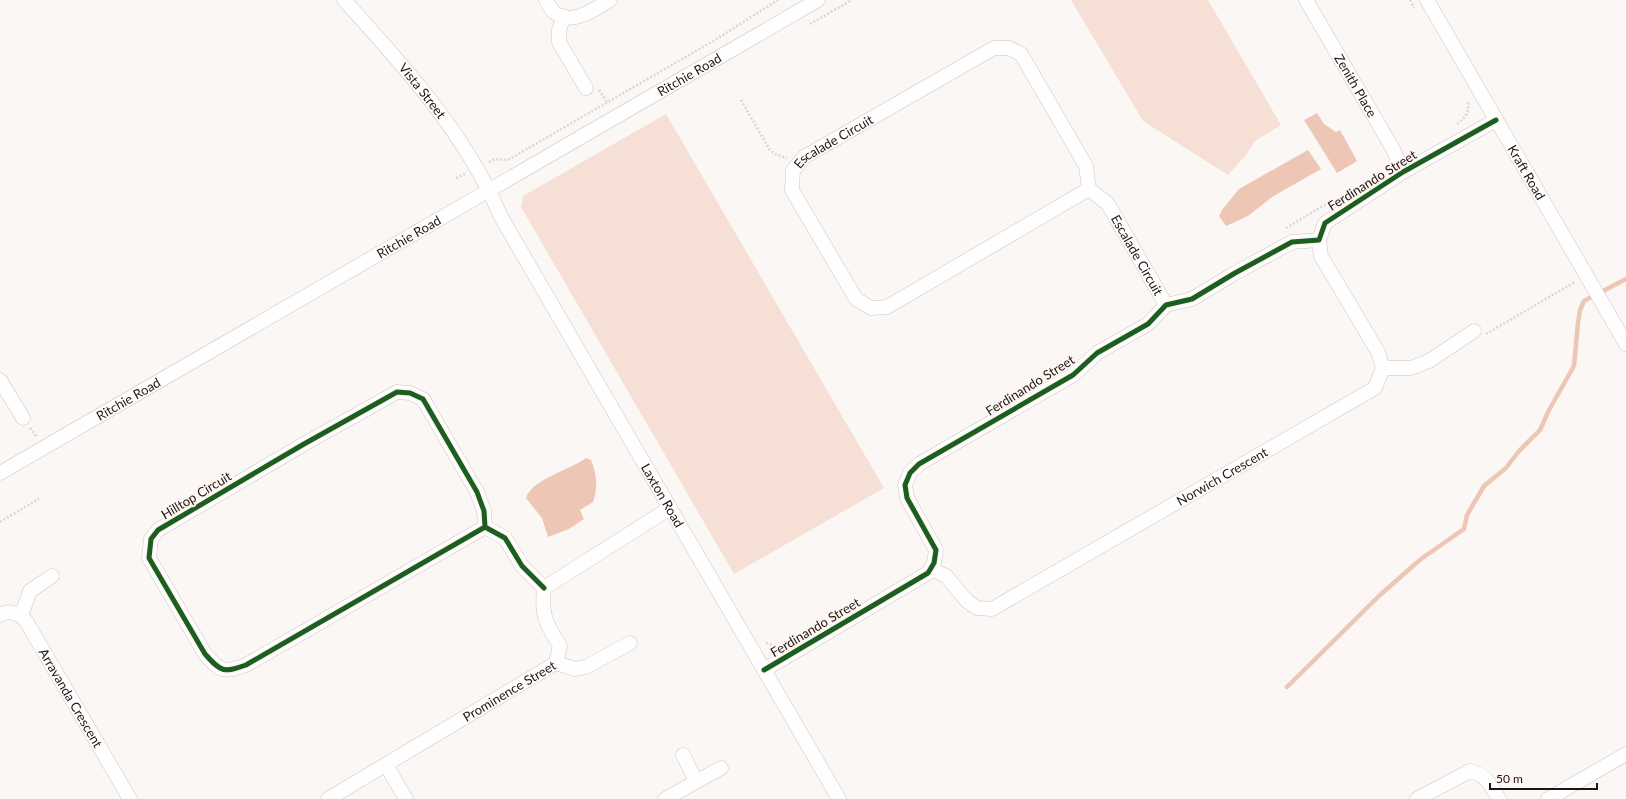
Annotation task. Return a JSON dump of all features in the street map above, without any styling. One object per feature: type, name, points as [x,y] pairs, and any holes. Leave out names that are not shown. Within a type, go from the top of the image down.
[{"type":"street","name":"Vista Street","points":[[344,0],[382,42],[442,115],[490,190]]},
{"type":"street","points":[[546,0],[555,13],[574,18],[593,10],[610,0]]},
{"type":"street","name":"Ritchie Road","points":[[0,473],[818,0]]},
{"type":"street","name":"Zenith Place","points":[[1306,0],[1393,148],[1403,172]]},
{"type":"street","name":"Kraft Road","points":[[1427,0],[1626,344]]},
{"type":"street","points":[[564,16],[559,30],[559,42],[586,88]]},
{"type":"street","name":"Escalade Circuit","points":[[1089,189],[887,307],[871,308],[856,299],[792,190],[793,170],[804,157],[994,48],[1007,48],[1021,54],[1086,166],[1089,189],[1108,204],[1166,305]]},
{"type":"street","name":"Ferdinando Street","points":[[1319,240],[1325,223],[1403,172],[1496,120]]},
{"type":"street","name":"Laxton Road","points":[[490,190],[501,217],[840,799]]},
{"type":"street","points":[[1166,305],[1192,299],[1235,273],[1292,242],[1319,240],[1322,256],[1378,352],[1383,368],[1411,368],[1429,361],[1474,332]]},
{"type":"street","name":"Ferdinando Street","points":[[764,670],[928,573],[934,563],[936,550],[907,498],[905,485],[910,473],[919,464],[1074,375],[1097,353],[1148,324],[1166,305]]},
{"type":"street","name":"Norwich Crescent","points":[[931,569],[946,576],[967,601],[977,608],[992,609],[1375,388],[1383,368]]},
{"type":"street","points":[[0,380],[22,418]]},
{"type":"street","name":"Hilltop Circuit","points":[[397,392],[410,393],[423,399],[477,492],[484,511],[485,527],[246,665],[230,671],[216,667],[205,654],[149,558],[151,539],[158,530],[304,444],[397,392]]},
{"type":"street","points":[[485,527],[505,538],[522,566],[544,588],[670,508]]},
{"type":"street","points":[[0,615],[3,613],[16,613],[21,616],[30,591],[52,576]]},
{"type":"street","name":"Prominence Street","points":[[328,799],[556,663],[560,646],[545,617],[542,606],[544,588]]},
{"type":"street","name":"Arravanda Crescent","points":[[21,616],[30,628],[130,799]]},
{"type":"street","points":[[556,663],[575,669],[586,667],[630,643]]},
{"type":"street","points":[[1548,799],[1626,754]]},
{"type":"street","points":[[683,756],[696,781]]},
{"type":"street","points":[[386,765],[406,799]]},
{"type":"street","points":[[665,799],[721,768]]},
{"type":"street","points":[[1417,799],[1470,771],[1477,772],[1484,776],[1499,799]]},
{"type":"path","points":[[456,178],[477,170],[495,159],[508,160],[715,40],[778,0]]},
{"type":"path","points":[[810,24],[852,0]]},
{"type":"path","points":[[1410,0],[1418,14]]},
{"type":"path","points":[[1457,125],[1468,113],[1469,107],[1465,96]]},
{"type":"path","points":[[741,100],[770,150],[775,154],[788,158],[786,162]]},
{"type":"path","points":[[1285,229],[1290,224],[1329,202]]},
{"type":"path","points":[[1474,332],[1482,337],[1589,281]]},
{"type":"path","points":[[0,522],[39,499]]},
{"type":"path","points":[[763,641],[767,644],[775,646],[781,645]]},
{"type":"shaded area","points":[[1071,0],[1208,0],[1281,125],[1255,141],[1246,155],[1228,175],[1143,121]]},
{"type":"shaded area","points":[[1317,113],[1324,124],[1336,132],[1340,130],[1357,161],[1337,173],[1304,120]]},
{"type":"shaded area","points":[[666,114],[884,488],[734,574],[521,207],[523,196]]},
{"type":"shaded area","points":[[1308,150],[1321,169],[1272,197],[1248,216],[1226,226],[1219,216],[1239,189]]},
{"type":"shaded area","points":[[586,458],[591,460],[596,476],[596,492],[593,502],[580,510],[584,519],[569,529],[548,537],[542,518],[526,498],[530,491],[543,480]]},
{"type":"waterway","points":[[1287,687],[1380,595],[1421,559],[1464,529],[1467,515],[1484,486],[1506,468],[1519,451],[1540,430],[1549,410],[1574,366],[1578,323],[1580,310],[1584,301],[1626,279]]},
{"type":"cycle path","points":[[764,670],[928,573],[934,563],[936,550],[907,498],[905,485],[910,473],[919,464],[1073,375],[1097,353],[1148,324],[1166,305],[1192,299],[1235,273],[1292,242],[1319,240],[1325,223],[1403,172],[1496,120]]},
{"type":"cycle path","points":[[485,527],[246,665],[227,670],[219,668],[205,654],[149,558],[151,539],[158,530],[304,444],[397,392],[410,393],[423,399],[477,492],[484,511],[485,527],[505,538],[522,566],[544,588]]}]
